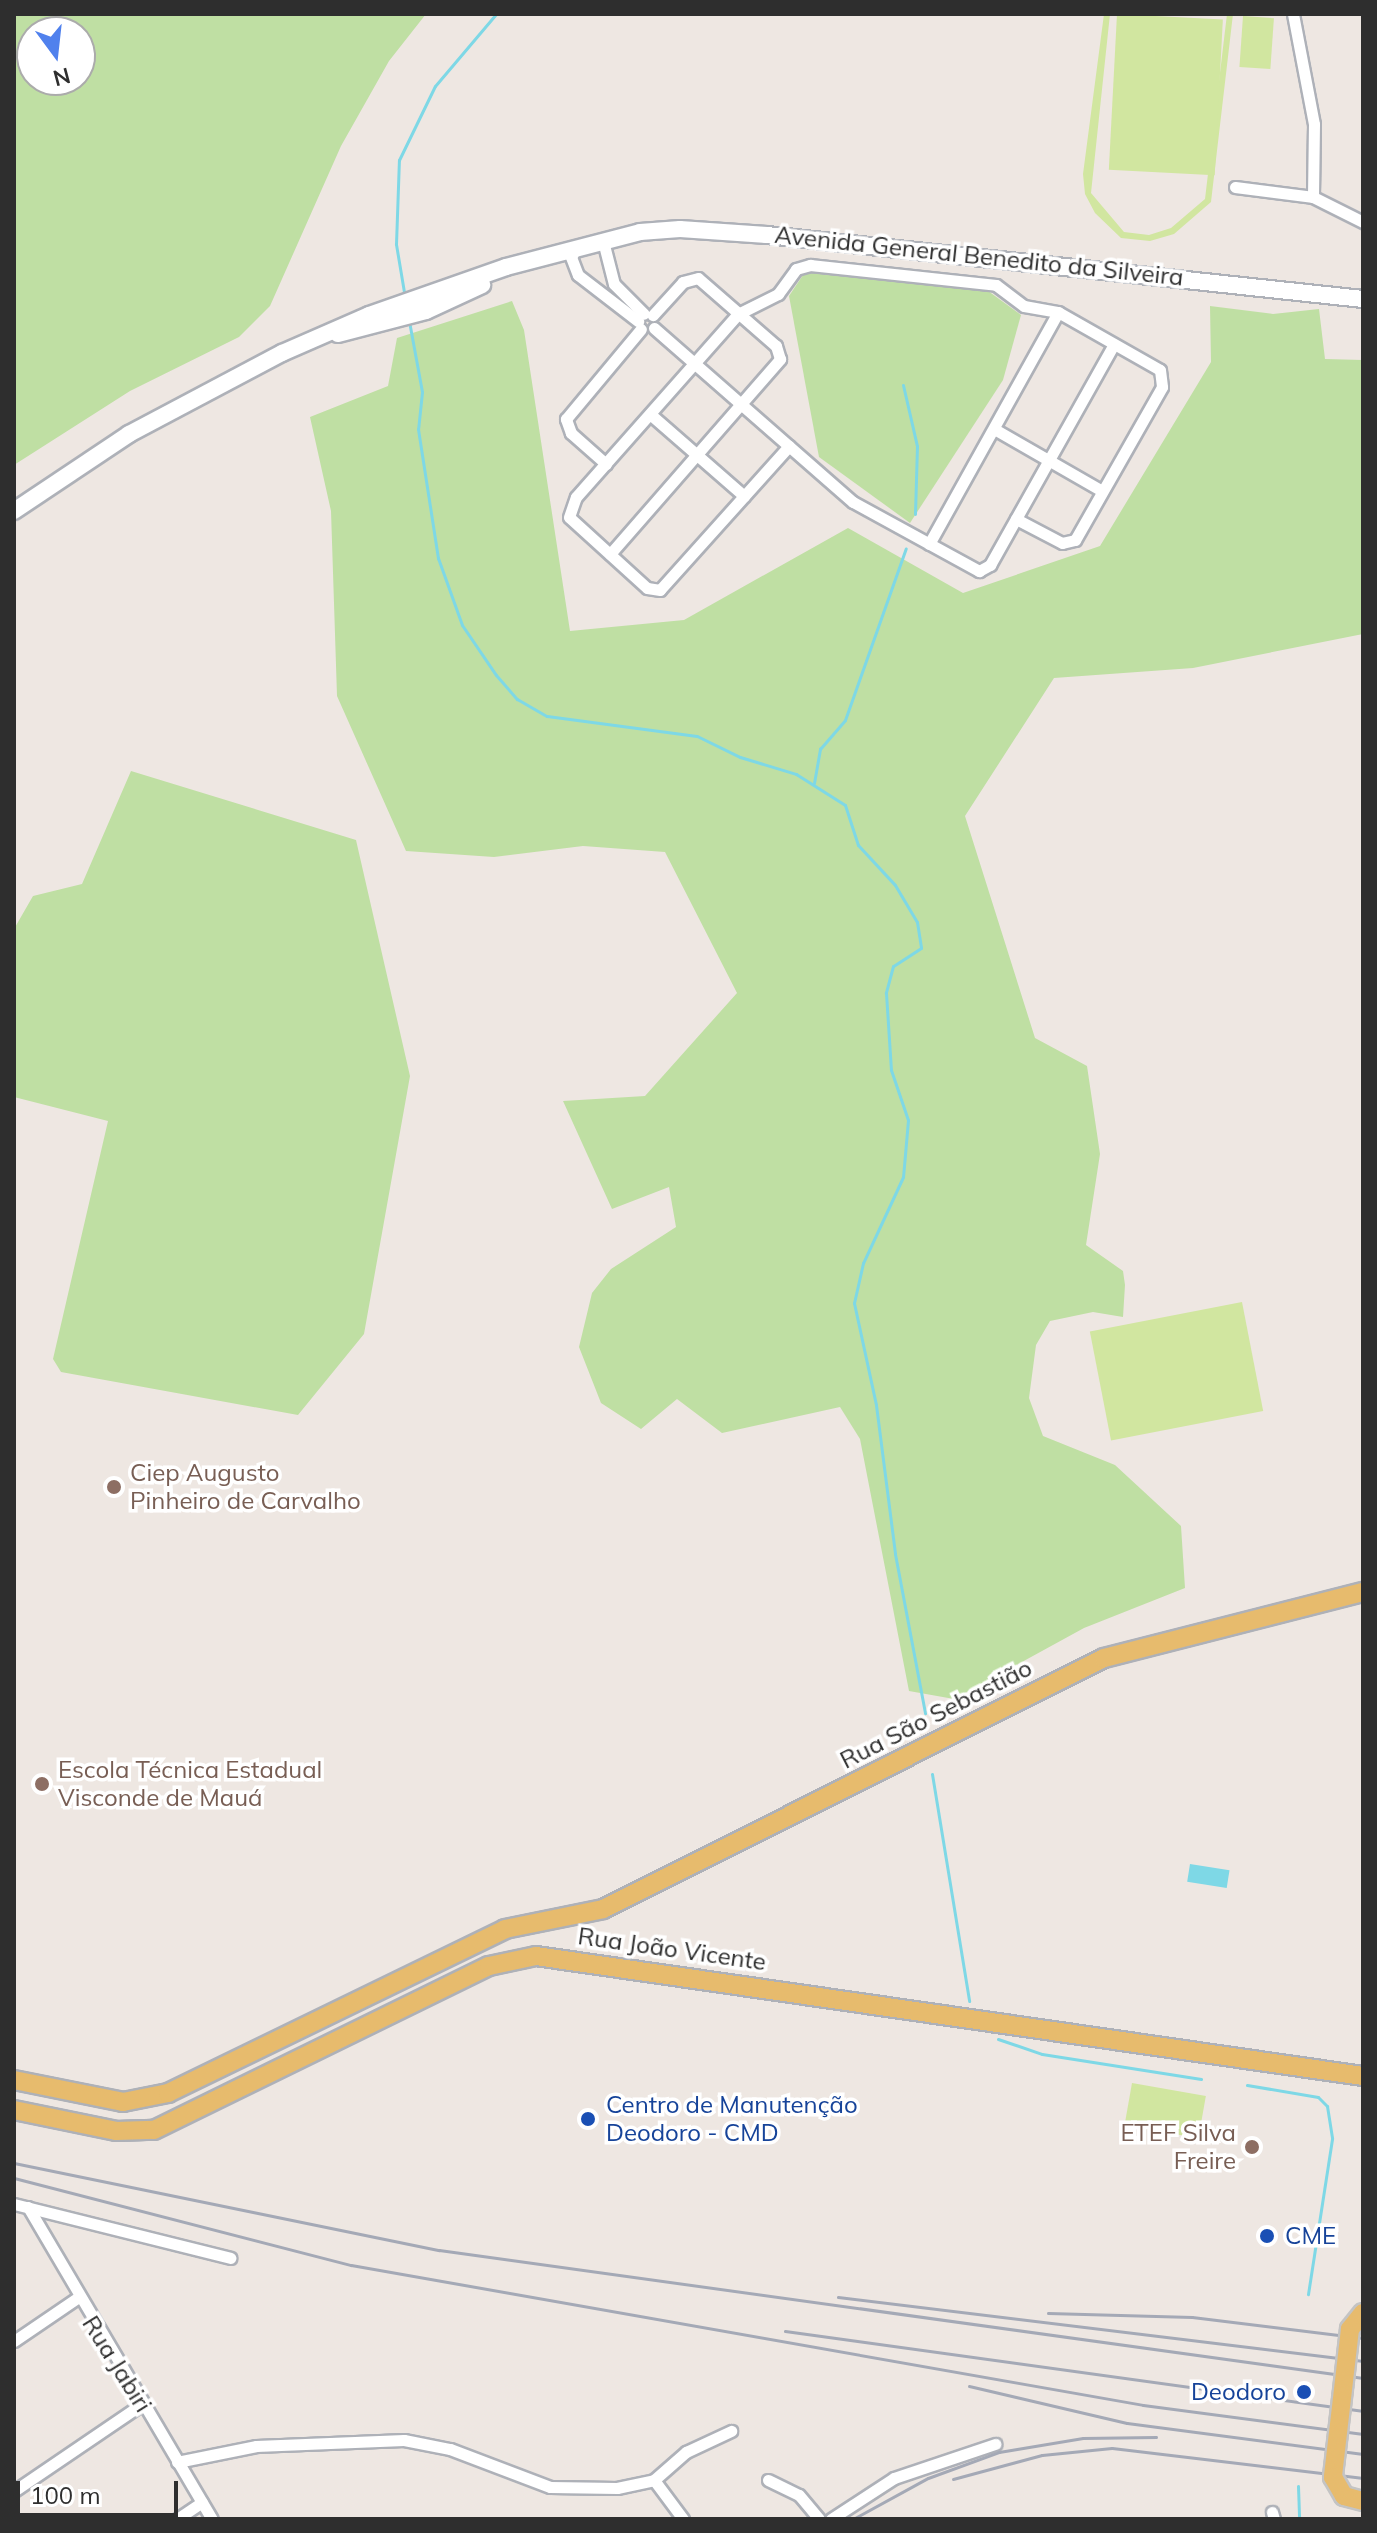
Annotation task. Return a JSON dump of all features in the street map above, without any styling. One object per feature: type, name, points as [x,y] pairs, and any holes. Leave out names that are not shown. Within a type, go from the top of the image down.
[{"type":"main road","name":"Avenida General Benedito da Silveira","points":[[14,511],[168,411],[324,336],[587,246],[659,229],[698,229],[1363,299]]},
{"type":"main road","name":"Rua São Sebastião","points":[[546,1917],[603,1909],[1104,1658],[1363,1592]]},
{"type":"main road","name":"Rua João Vicente","points":[[14,2080],[123,2102],[153,2099],[486,1937],[546,1917]]},
{"type":"main road","name":"Rua João Vicente","points":[[14,2110],[116,2131],[154,2130],[251,2087],[489,1966],[536,1956],[1362,2077]]},
{"type":"main road","points":[[238,2060],[251,2087]]},
{"type":"main road","points":[[65,2120],[79,2094]]},
{"type":"main road","points":[[1363,2313],[1350,2329],[1333,2475],[1340,2494],[1363,2501]]},
{"type":"street","points":[[1293,14],[1314,124],[1313,197]]},
{"type":"street","points":[[1235,187],[1313,197],[1363,222]]},
{"type":"street","points":[[587,246],[644,320]]},
{"type":"street","points":[[587,246],[578,275],[654,328],[853,502],[982,571],[1050,461],[1114,344]]},
{"type":"street","points":[[789,446],[660,590],[647,588],[569,513],[606,464],[738,314],[778,294],[796,269],[810,265],[983,282],[1004,288],[1024,306],[1058,312],[1158,368],[1164,380],[1069,543],[1016,519]]},
{"type":"street","points":[[606,464],[571,433],[566,419],[644,320],[693,278],[776,346],[780,359],[610,554]]},
{"type":"street","points":[[929,544],[996,430],[1058,312]]},
{"type":"street","points":[[650,414],[744,496]]},
{"type":"street","points":[[996,430],[1102,491]]},
{"type":"street","points":[[14,2204],[230,2258]]},
{"type":"street","name":"Rua Jabiri","points":[[28,2207],[77,2298],[212,2519]]},
{"type":"street","points":[[14,2341],[77,2298]]},
{"type":"street","points":[[14,2491],[142,2404]]},
{"type":"street","points":[[177,2462],[256,2446],[404,2440],[450,2449],[550,2487],[617,2488],[654,2480],[686,2452],[731,2431]]},
{"type":"street","points":[[831,2519],[894,2478],[995,2444]]},
{"type":"street","points":[[654,2480],[683,2519]]},
{"type":"street","points":[[768,2480],[793,2490],[819,2519]]},
{"type":"street","points":[[177,2519],[202,2502]]},
{"type":"green space","points":[[14,14],[426,14],[389,61],[341,146],[270,306],[239,337],[130,391],[14,465]]},
{"type":"green space","points":[[1104,14],[1110,14],[1091,193],[1124,232],[1149,235],[1171,228],[1205,199],[1227,14],[1233,14],[1211,202],[1174,234],[1150,241],[1121,238],[1095,213],[1085,194],[1083,174]]},
{"type":"green space","points":[[1117,14],[1223,20],[1215,175],[1109,170]]},
{"type":"green space","points":[[1243,16],[1274,18],[1270,69],[1239,67]]},
{"type":"green space","points":[[805,272],[984,288],[1021,315],[1003,380],[910,523],[819,457],[789,296]]},
{"type":"green space","points":[[512,301],[524,330],[570,631],[684,620],[848,528],[963,593],[1100,546],[1211,362],[1210,306],[1273,314],[1319,309],[1325,359],[1363,360],[1363,634],[1193,668],[1054,678],[965,816],[1035,1038],[1087,1066],[1100,1154],[1086,1245],[1123,1271],[1125,1285],[1123,1317],[1093,1312],[1050,1321],[1036,1345],[1029,1398],[1043,1436],[1115,1465],[1181,1526],[1185,1588],[1084,1628],[954,1699],[909,1691],[860,1439],[840,1407],[722,1433],[677,1399],[641,1429],[601,1403],[579,1347],[592,1293],[611,1269],[676,1227],[669,1187],[612,1209],[563,1101],[645,1096],[737,993],[665,852],[583,846],[494,857],[406,851],[337,696],[331,511],[310,417],[388,386],[397,338]]},
{"type":"green space","points":[[131,771],[356,840],[410,1076],[364,1334],[298,1415],[61,1372],[53,1359],[108,1121],[14,1097],[14,929],[33,896],[82,884]]},
{"type":"green space","points":[[1242,1302],[1263,1411],[1111,1441],[1090,1332]]},
{"type":"green space","points":[[1132,2083],[1206,2096],[1198,2138],[1125,2125]]},
{"type":"water","points":[[1190,1864],[1230,1870],[1227,1888],[1187,1882]]},
{"type":"waterway","points":[[405,298],[396,244],[399,160],[435,86],[496,14]]},
{"type":"waterway","points":[[409,321],[422,392],[418,429],[438,558],[462,625],[496,675],[517,699],[547,716],[697,736],[740,757],[796,774],[845,805],[858,845],[895,885],[917,922],[921,948],[893,966],[886,993],[891,1070],[908,1120],[903,1177],[863,1263],[854,1303],[876,1405],[895,1554],[925,1713]]},
{"type":"waterway","points":[[903,385],[917,446],[915,514]]},
{"type":"waterway","points":[[814,783],[820,749],[845,720],[906,548]]},
{"type":"waterway","points":[[932,1774],[969,2001]]},
{"type":"waterway","points":[[998,2039],[1042,2054],[1201,2079]]},
{"type":"waterway","points":[[1247,2085],[1318,2097],[1327,2106],[1332,2139],[1308,2294]]},
{"type":"waterway","points":[[1298,2486],[1299,2519]]},
{"type":"railway","points":[[14,2163],[439,2250],[1363,2378]]},
{"type":"railway","points":[[14,2178],[351,2265],[1143,2405],[1363,2434]]},
{"type":"railway","points":[[838,2297],[1363,2361]]},
{"type":"railway","points":[[1048,2313],[1192,2317],[1363,2338]]},
{"type":"railway","points":[[785,2331],[1363,2411]]},
{"type":"railway","points":[[969,2386],[1127,2423],[1363,2454]]},
{"type":"railway","points":[[853,2519],[928,2478],[999,2452],[1083,2438],[1156,2437]]},
{"type":"railway","points":[[953,2479],[1042,2455],[1112,2448],[1363,2478]]},
{"type":"place","name":"Ciep Augusto Pinheiro de Carvalho","points":[[114,1487]]},
{"type":"place","name":"Escola Técnica Estadual Visconde de Mauá","points":[[42,1784]]},
{"type":"place","name":"Centro de Manutenção Deodoro - CMD","points":[[588,2119]]},
{"type":"place","name":"ETEF Silva Freire","points":[[1252,2147]]},
{"type":"place","name":"CME","points":[[1267,2236]]},
{"type":"place","name":"Deodoro","points":[[1304,2392]]}]
